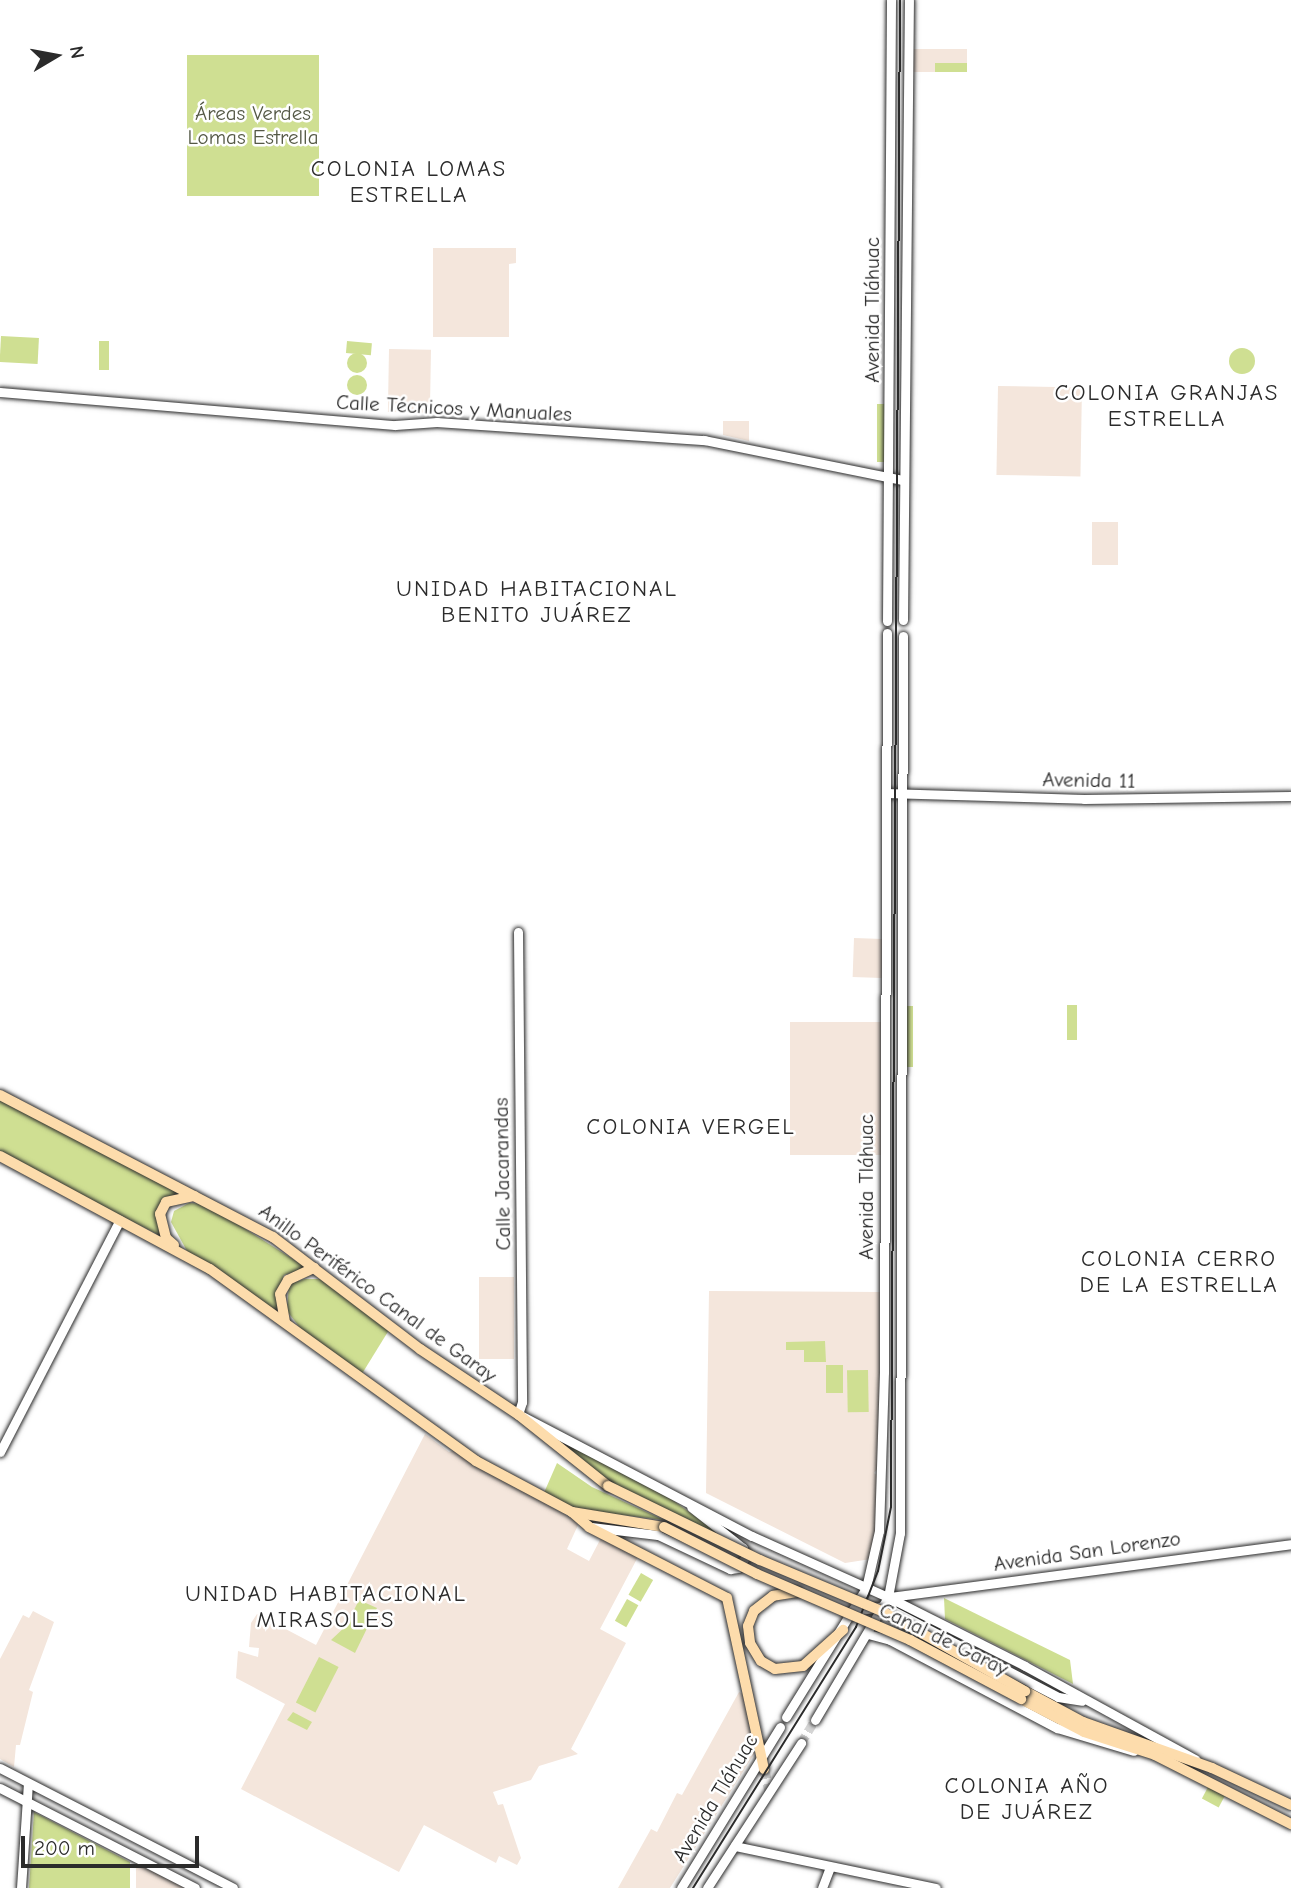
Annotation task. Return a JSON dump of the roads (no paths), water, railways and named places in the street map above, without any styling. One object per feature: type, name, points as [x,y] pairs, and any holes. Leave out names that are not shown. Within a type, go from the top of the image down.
[{"type":"highway","name":"Anillo Periférico Canal de Garay","points":[[0,1095],[274,1237],[420,1349],[518,1415],[608,1486]]},
{"type":"highway","points":[[0,1156],[184,1254],[285,1323],[476,1461],[572,1512],[589,1527],[727,1598],[764,1769]]},
{"type":"highway","points":[[184,1254],[166,1238],[160,1214],[166,1202],[176,1197],[206,1200]]},
{"type":"highway","points":[[285,1323],[280,1294],[288,1280],[314,1268]]},
{"type":"highway","name":"Canal de Garay","points":[[608,1486],[760,1560],[884,1612],[1084,1732],[1147,1753],[1291,1824]]},
{"type":"highway","name":"Canal de Garay","points":[[572,1512],[664,1527],[797,1592],[910,1640],[1083,1722],[1212,1768],[1291,1805]]},
{"type":"highway","points":[[797,1592],[764,1601],[748,1626],[750,1643],[761,1661],[775,1669],[791,1670],[803,1666],[843,1630]]},
{"type":"main road","name":"Avenida Tláhuac","points":[[887,621],[891,0]]},
{"type":"main road","name":"Avenida Tláhuac","points":[[903,620],[909,0]]},
{"type":"main road","name":"Calle Técnicos y Manuales","points":[[0,392],[395,425],[437,422],[704,440],[888,481],[903,480]]},
{"type":"main road","name":"Avenida Tláhuac","points":[[786,1717],[843,1630],[866,1588],[876,1555],[881,1504],[887,633]]},
{"type":"main road","name":"Avenida Tláhuac","points":[[815,1720],[886,1601],[900,1515],[903,636]]},
{"type":"main road","name":"Avenida 11","points":[[886,793],[1093,799],[1291,796]]},
{"type":"main road","name":"Calle Jacarandas","points":[[518,932],[522,1402],[518,1415]]},
{"type":"main road","points":[[0,1452],[120,1220]]},
{"type":"main road","name":"Canal de Garay","points":[[518,1415],[669,1490],[752,1536],[866,1588],[886,1601],[1090,1702],[1212,1768]]},
{"type":"main road","points":[[589,1527],[658,1535],[730,1569],[738,1568],[746,1556],[743,1548],[669,1490]]},
{"type":"main road","name":"Avenida San Lorenzo","points":[[854,1611],[886,1601],[1076,1569],[1291,1544]]},
{"type":"main road","points":[[886,1601],[927,1628],[1058,1697],[1090,1702]]},
{"type":"main road","points":[[912,1652],[911,1638],[916,1630],[927,1628]]},
{"type":"main road","points":[[868,1634],[912,1652],[1075,1736],[1147,1753]]},
{"type":"main road","name":"Avenida Tláhuac","points":[[681,1888],[780,1727]]},
{"type":"main road","name":"Avenida Tláhuac","points":[[707,1888],[801,1742]]},
{"type":"main road","points":[[0,1769],[216,1884],[233,1888]]},
{"type":"main road","points":[[21,1888],[28,1783]]},
{"type":"main road","points":[[0,1788],[195,1888]]},
{"type":"main road","points":[[735,1846],[936,1888]]},
{"type":"main road","points":[[822,1888],[830,1867]]},
{"type":"tunnel","points":[[801,1743],[815,1720]]},
{"type":"tunnel","points":[[764,1769],[770,1793]]},
{"type":"railway","points":[[693,1888],[856,1627],[878,1571],[891,1507],[900,0]]},
{"type":"district","name":"COLONIA LOMAS ESTRELLA","points":[[409,182]]},
{"type":"district","name":"COLONIA GRANJAS ESTRELLA","points":[[1167,406]]},
{"type":"district","name":"UNIDAD HABITACIONAL BENITO JUÁREZ","points":[[537,602]]},
{"type":"district","name":"COLONIA VERGEL","points":[[691,1127]]},
{"type":"district","name":"COLONIA CERRO DE LA ESTRELLA","points":[[1179,1272]]},
{"type":"district","name":"UNIDAD HABITACIONAL MIRASOLES","points":[[326,1607]]},
{"type":"district","name":"COLONIA AÑO DE JUÁREZ","points":[[1027,1799]]},
{"type":"park label","name":"Áreas Verdes Lomas Estrella","points":[[253,125]]}]
